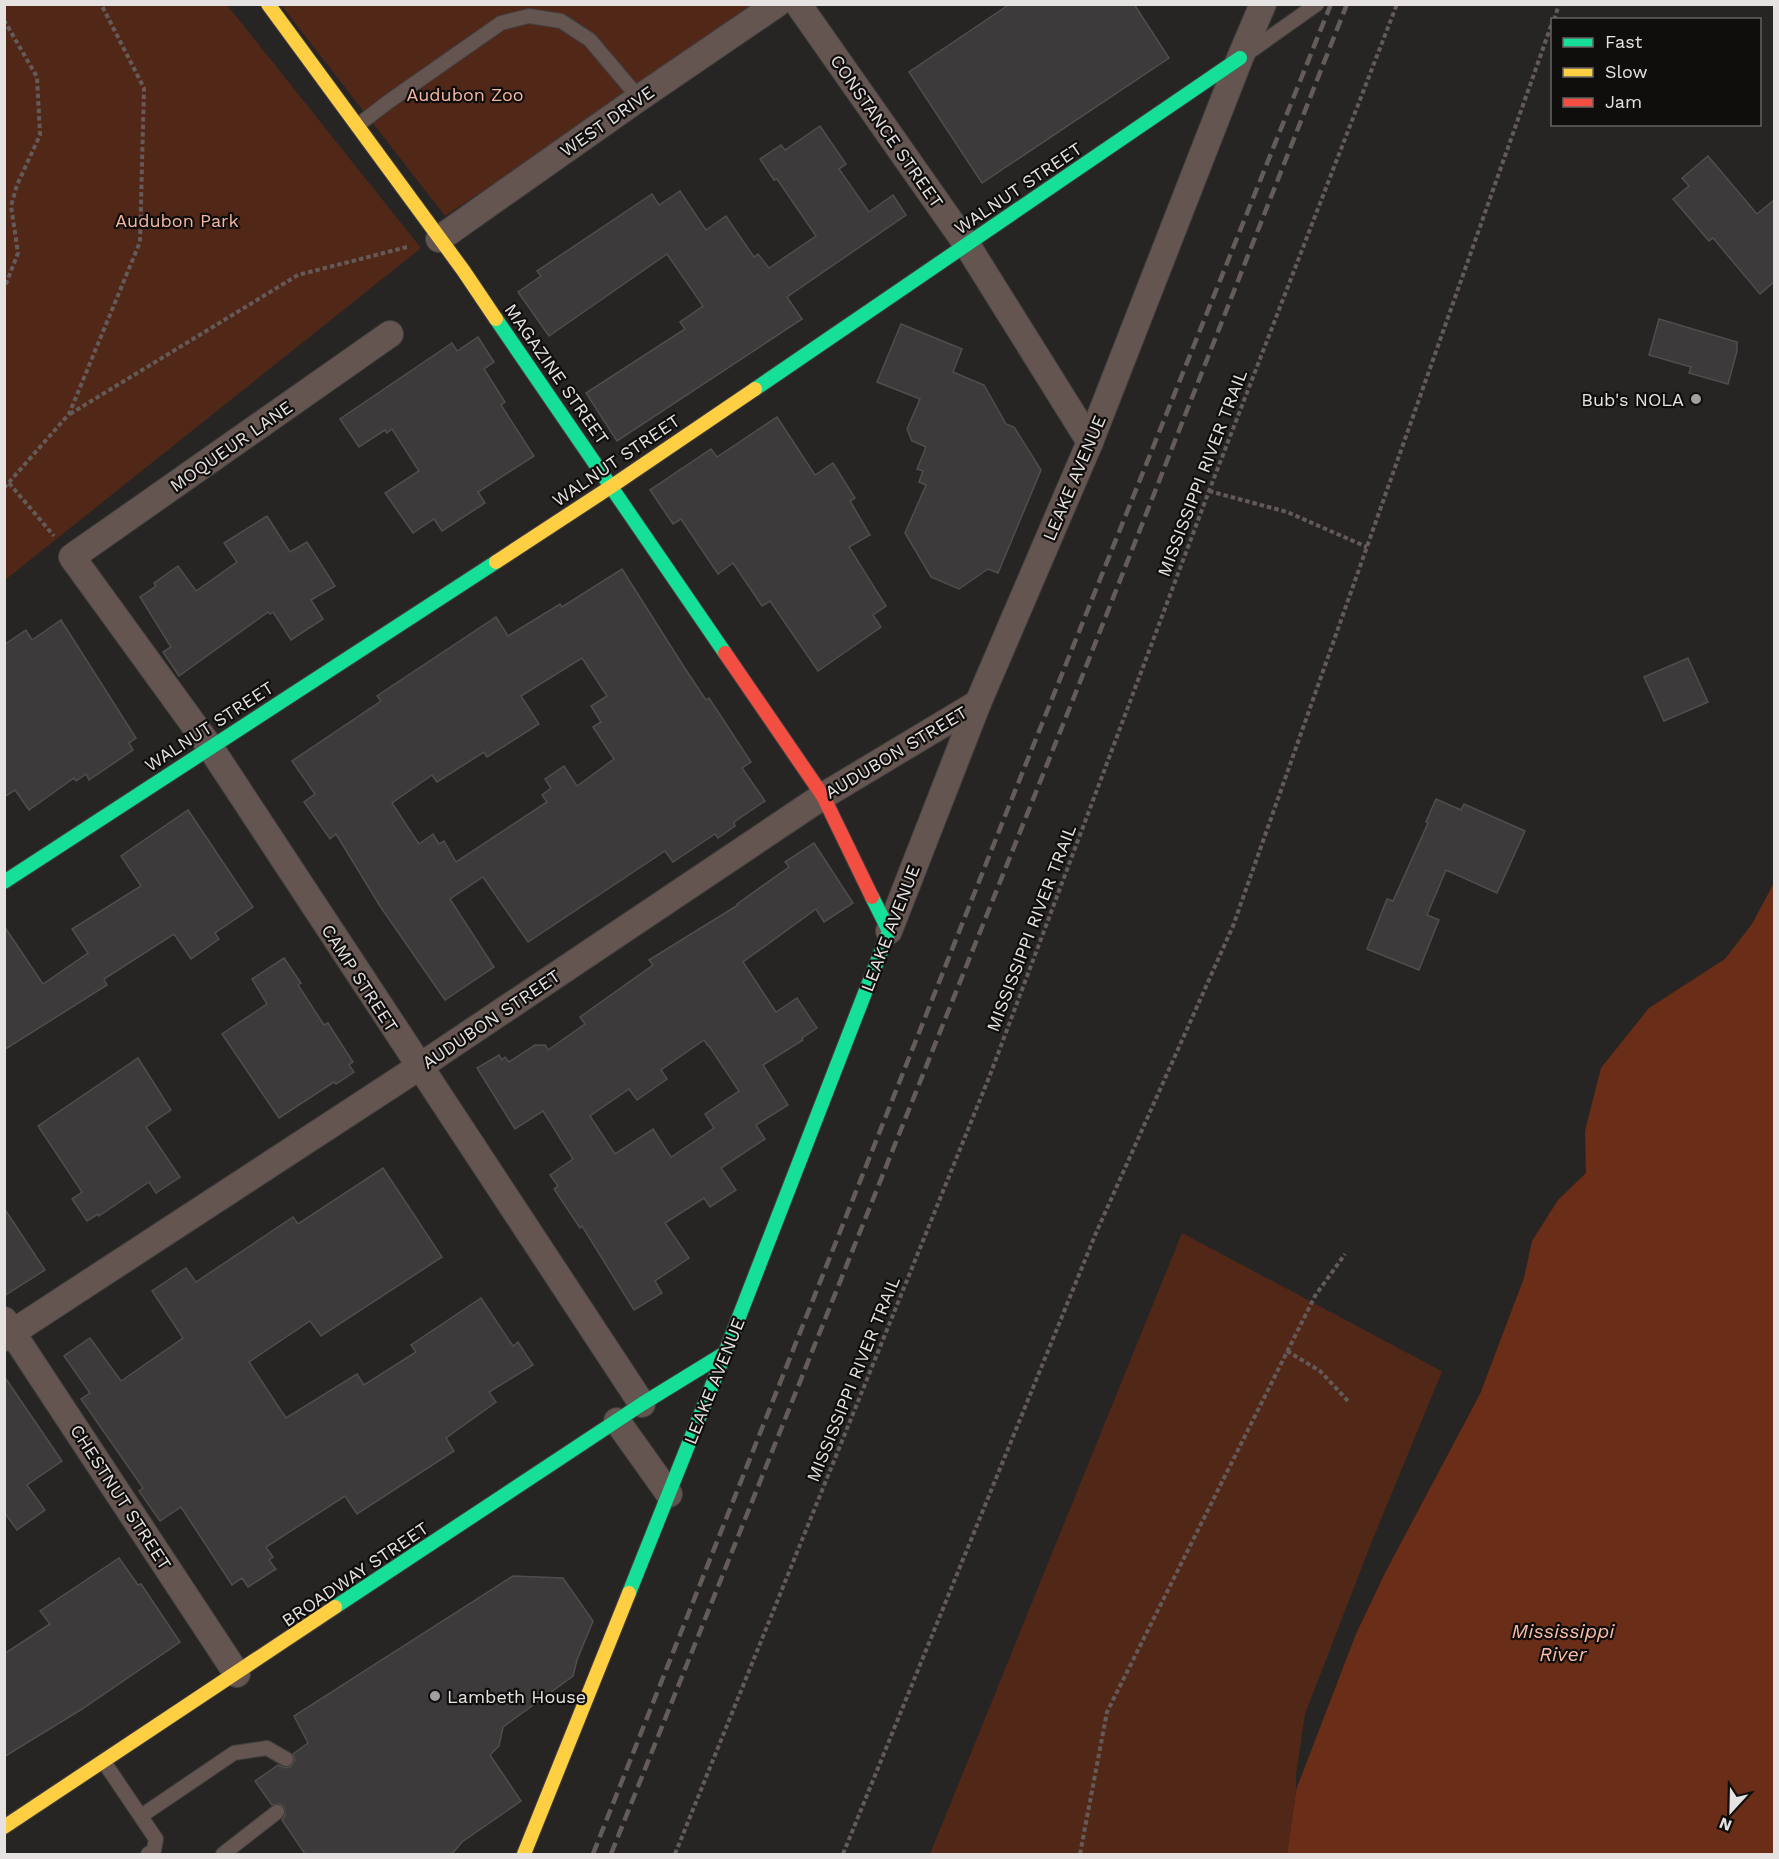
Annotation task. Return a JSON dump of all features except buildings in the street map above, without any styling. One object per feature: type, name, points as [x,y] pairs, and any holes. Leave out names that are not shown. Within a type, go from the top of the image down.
[{"type":"street","name":"MAGAZINE STREET","points":[[268,4],[463,270],[823,796],[890,931]]},
{"type":"street","name":"WEST DRIVE","points":[[439,239],[777,4]]},
{"type":"street","name":"CONSTANCE STREET","points":[[798,4],[967,245],[1090,442]]},
{"type":"street","name":"LEAKE AVENUE","points":[[524,1854],[726,1353],[978,703],[1090,442],[1263,4]]},
{"type":"street","name":"WALNUT STREET","points":[[4,882],[612,486],[1240,58]]},
{"type":"street","name":"MOQUEUR LANE","points":[[72,557],[390,334]]},
{"type":"street","name":"CAMP STREET","points":[[72,557],[210,747],[642,1404]]},
{"type":"street","name":"AUDUBON STREET","points":[[7,1330],[419,1068],[823,796],[978,703]]},
{"type":"street","name":"CHESTNUT STREET","points":[[7,1330],[237,1674]]},
{"type":"street","name":"BROADWAY STREET","points":[[4,1827],[642,1404],[726,1353]]},
{"type":"street","points":[[617,1421],[669,1494]]},
{"type":"lane","points":[[1240,58],[1317,4]]},
{"type":"lane","points":[[358,125],[501,23],[529,16],[561,21],[590,40],[639,98]]},
{"type":"lane","points":[[141,1816],[234,1753],[267,1748],[286,1759]]},
{"type":"lane","points":[[104,1762],[156,1839],[154,1853]]},
{"type":"lane","points":[[223,1854],[277,1812]]},
{"type":"path","points":[[69,414],[140,242],[144,88],[101,4]]},
{"type":"path","name":"MISSISSIPPI RIVER TRAIL","points":[[675,1854],[990,1075],[1209,491],[1397,4]]},
{"type":"path","points":[[4,20],[16,37],[37,77],[40,135],[10,206],[18,253],[4,289]]},
{"type":"path","points":[[843,1854],[1096,1233],[1233,926],[1551,27]]},
{"type":"path","points":[[4,488],[69,414],[298,275],[439,239]]},
{"type":"path","points":[[9,483],[72,557]]},
{"type":"path","points":[[1209,491],[1287,512],[1367,547]]},
{"type":"path","points":[[1080,1854],[1107,1712],[1315,1296],[1345,1254]]},
{"type":"path","points":[[1287,1351],[1320,1371],[1348,1401]]},
{"type":"green space","name":"Audubon Park","points":[[5,4],[227,5],[421,248],[5,580]]},
{"type":"green space","name":"Audubon Zoo","points":[[281,5],[764,5],[445,216]]},
{"type":"green space","points":[[1182,1233],[1445,1373],[1307,1715],[1287,1854],[930,1854]]},
{"type":"water","name":"Mississippi River","points":[[1774,862],[1774,1854],[1287,1854],[1307,1716],[1549,1165],[1580,1048],[1709,935]]},
{"type":"pier","points":[[1774,859],[1774,883],[1752,924],[1725,959],[1649,1008],[1601,1068],[1585,1131],[1586,1173],[1558,1200],[1532,1241],[1524,1278],[1480,1394],[1384,1575],[1356,1634],[1296,1790],[1305,1714],[1370,1546],[1493,1248],[1546,1164],[1577,1047],[1649,970],[1707,933]]},
{"type":"railway","points":[[593,1854],[1007,811],[1331,4]]},
{"type":"railway","points":[[611,1854],[1078,687],[1347,4]]},
{"type":"traffic: fast","points":[[755,389],[1240,58]]},
{"type":"traffic: fast","points":[[496,319],[725,653]]},
{"type":"traffic: fast","points":[[4,882],[496,562]]},
{"type":"traffic: fast","points":[[629,1593],[889,931],[872,897]]},
{"type":"traffic: fast","points":[[335,1607],[642,1404],[725,1353]]},
{"type":"traffic: slow","points":[[268,4],[463,270],[496,319]]},
{"type":"traffic: slow","points":[[496,562],[755,389]]},
{"type":"traffic: slow","points":[[524,1854],[629,1593]]},
{"type":"traffic: slow","points":[[4,1827],[335,1607]]},
{"type":"traffic: jam","points":[[725,653],[823,796],[872,897]]},
{"type":"place","name":"Bub's NOLA","points":[[1696,399]]},
{"type":"place","name":"Lambeth House","points":[[435,1696]]}]
